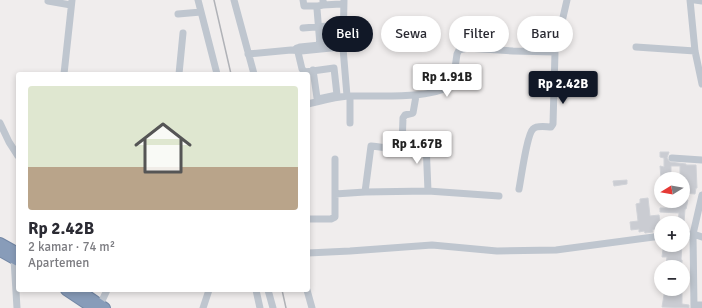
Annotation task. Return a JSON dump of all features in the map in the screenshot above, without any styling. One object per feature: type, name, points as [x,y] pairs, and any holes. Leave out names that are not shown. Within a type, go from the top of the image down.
[{"type":"highway","points":[[0,243],[16,254]]},
{"type":"highway","points":[[0,251],[16,255]]},
{"type":"highway","points":[[70,292],[100,307]]},
{"type":"highway","points":[[81,292],[100,307]]},
{"type":"street","points":[[198,0],[216,72]]},
{"type":"street","points":[[234,0],[253,72]]},
{"type":"street","points":[[303,0],[304,6],[342,2],[343,48],[349,96],[350,123]]},
{"type":"street","points":[[563,16],[566,0]]},
{"type":"street","points":[[690,0],[695,51],[702,84]]},
{"type":"street","points":[[695,0],[702,1]]},
{"type":"street","points":[[48,1],[72,2],[64,72]]},
{"type":"street","points":[[248,54],[320,47],[318,27],[321,4]]},
{"type":"street","points":[[178,14],[201,12]]},
{"type":"street","points":[[303,28],[322,27]]},
{"type":"street","points":[[179,72],[183,33]]},
{"type":"street","points":[[636,47],[695,51]]},
{"type":"street","points":[[310,104],[349,96],[416,96],[444,89],[453,82],[456,54],[459,50],[467,48],[517,51]]},
{"type":"street","points":[[296,50],[305,72],[313,70],[338,68],[337,95],[318,99],[316,97],[313,70]]},
{"type":"street","points":[[519,189],[528,139],[532,130],[535,128],[551,127],[553,124],[555,52]]},
{"type":"street","points":[[402,145],[403,118],[405,115],[413,113],[416,96]]},
{"type":"street","points":[[0,123],[16,153]]},
{"type":"street","points":[[365,192],[371,146],[388,148],[426,143],[428,191]]},
{"type":"street","points":[[672,158],[702,160]]},
{"type":"street","points":[[310,219],[331,219],[335,217],[335,160]]},
{"type":"street","points":[[336,194],[428,191],[499,196]]},
{"type":"street","points":[[702,195],[701,207],[693,234],[692,264],[694,306],[702,305]]},
{"type":"street","points":[[690,234],[702,237]]},
{"type":"street","points":[[310,253],[432,245],[497,251],[556,250],[654,237]]},
{"type":"street","points":[[17,292],[17,308]]},
{"type":"street","points":[[100,307],[104,292]]},
{"type":"street","points":[[203,308],[208,292]]},
{"type":"street","points":[[256,292],[260,308]]},
{"type":"street","points":[[269,292],[273,308]]},
{"type":"street","points":[[308,292],[312,308]]},
{"type":"building","points":[[660,152],[669,152],[667,158],[670,162],[696,165],[697,188],[695,194],[690,194],[690,172],[680,172],[680,166],[671,166],[671,172],[660,172],[660,166],[664,167],[664,158],[660,157]]},
{"type":"building","points":[[627,180],[627,184],[614,186],[613,181]]},
{"type":"building","points":[[648,198],[650,216],[659,215],[654,216],[653,232],[639,232],[639,229],[631,230],[630,222],[638,221],[636,204],[640,203],[640,199]]},
{"type":"building","points":[[660,208],[686,208],[684,216],[679,216],[679,213],[660,212]]},
{"type":"building","points":[[663,252],[682,252],[681,260],[667,260],[667,257],[662,257]]},
{"type":"building","points":[[664,296],[682,296],[682,304],[689,305],[689,308],[662,307]]},
{"type":"railway","points":[[214,0],[231,72]]},
{"type":"railway","points":[[282,292],[286,308]]}]
